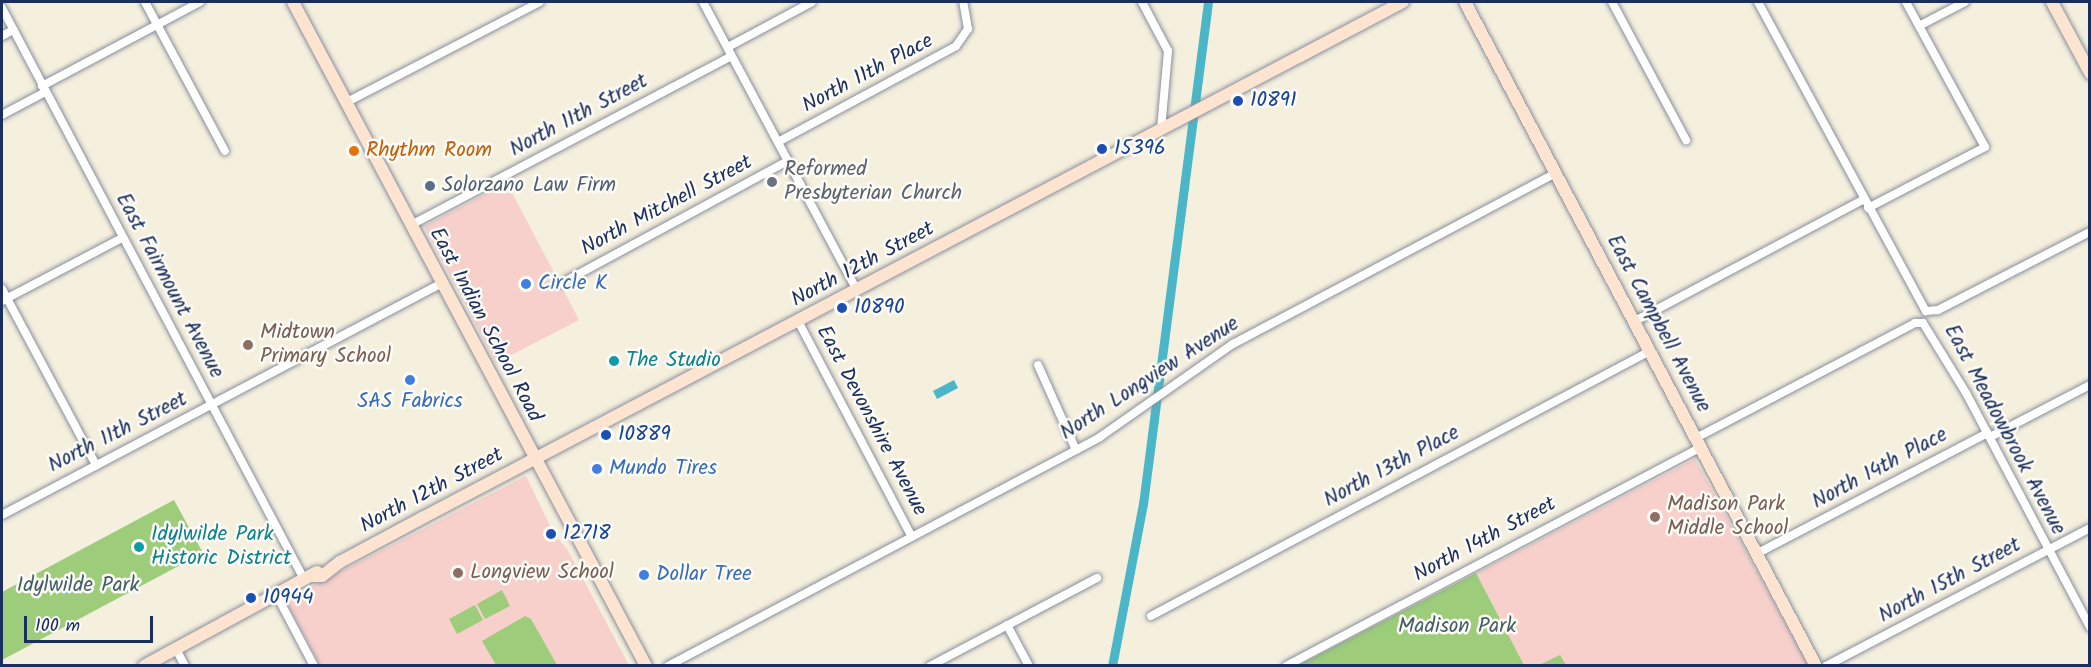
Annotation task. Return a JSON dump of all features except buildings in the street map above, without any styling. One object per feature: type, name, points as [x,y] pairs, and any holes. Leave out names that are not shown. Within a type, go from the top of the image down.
[{"type":"street","points":[[145,2],[225,151]]},
{"type":"street","points":[[2,115],[157,24],[200,2]]},
{"type":"street","name":"East Indian School Road","points":[[292,2],[646,666]]},
{"type":"street","points":[[346,102],[540,2]]},
{"type":"street","points":[[703,2],[857,290]]},
{"type":"street","name":"North 11th Street","points":[[411,225],[729,52],[813,2]]},
{"type":"street","name":"North 11th Place","points":[[778,142],[948,52],[968,29],[963,2]]},
{"type":"street","points":[[1142,2],[1168,51],[1161,129]]},
{"type":"street","name":"North 12th Street","points":[[144,666],[309,579],[321,567],[340,562],[1403,2]]},
{"type":"street","name":"East Campbell Avenue","points":[[1465,2],[1816,666]]},
{"type":"street","points":[[1612,2],[1686,140]]},
{"type":"street","name":"East Meadowbrook Avenue","points":[[1758,2],[1921,307],[1938,310],[2090,232]]},
{"type":"street","points":[[1635,321],[1866,204],[1985,147],[1906,2]]},
{"type":"street","points":[[1919,26],[1965,2]]},
{"type":"street","points":[[2052,2],[2090,73]]},
{"type":"street","name":"East Fairmount Avenue","points":[[2,8],[122,238],[309,579]]},
{"type":"street","points":[[2,36],[13,30]]},
{"type":"street","name":"North Mitchell Street","points":[[562,283],[788,161]]},
{"type":"street","name":"North Longview Avenue","points":[[668,666],[1076,450],[1233,344],[1556,173]]},
{"type":"street","points":[[4,300],[122,238]]},
{"type":"street","name":"North 11th Street","points":[[2,515],[442,283]]},
{"type":"street","points":[[2,288],[4,300],[96,465]]},
{"type":"street","name":"East Devonshire Avenue","points":[[798,321],[912,537]]},
{"type":"street","name":"East Meadowbrook Avenue","points":[[1915,323],[1923,323],[1932,332],[2090,627]]},
{"type":"street","name":"North 14th Street","points":[[1286,666],[1915,323]]},
{"type":"street","name":"North 13th Place","points":[[1151,616],[1650,351]]},
{"type":"street","points":[[1038,365],[1076,450]]},
{"type":"street","name":"North 14th Place","points":[[1758,553],[2090,385]]},
{"type":"street","name":"North 15th Street","points":[[1826,666],[2090,528]]},
{"type":"street","points":[[930,666],[1097,578]]},
{"type":"street","points":[[277,596],[314,666]]},
{"type":"street","points":[[1007,625],[1029,666]]},
{"type":"street","points":[[176,649],[185,666]]},
{"type":"shaded area","points":[[507,183],[579,320],[496,363],[424,226]]},
{"type":"shaded area","name":"Madison Park Middle School","points":[[1695,459],[1808,665],[1524,665],[1476,573]]},
{"type":"shaded area","name":"Longview School","points":[[526,476],[554,534],[567,549],[629,665],[320,665],[287,603],[291,597]]},
{"type":"green space","name":"Idylwilde Park","points":[[174,500],[203,553],[2,660],[2,592]]},
{"type":"green space","name":"Madison Park","points":[[1476,573],[1524,665],[1299,665]]},
{"type":"green space","points":[[502,590],[510,606],[485,619],[477,604]]},
{"type":"green space","points":[[475,605],[483,620],[457,634],[449,619]]},
{"type":"green space","points":[[525,616],[531,619],[557,665],[496,665],[482,641]]},
{"type":"green space","points":[[1560,655],[1566,665],[1539,665]]},
{"type":"water","points":[[954,380],[958,388],[937,399],[933,391]]},
{"type":"water","points":[[83,579],[87,581],[87,587],[66,594],[66,588]]},
{"type":"waterway","points":[[1112,666],[1143,504],[1208,2]]},
{"type":"place","name":"10891","points":[[1238,101]]},
{"type":"place","name":"15396","points":[[1102,149]]},
{"type":"place","name":"Rhythm Room","points":[[354,151]]},
{"type":"place","name":"Reformed Presbyterian Church","points":[[772,182]]},
{"type":"place","name":"Solorzano Law Firm","points":[[430,186]]},
{"type":"place","name":"Circle K","points":[[526,284]]},
{"type":"place","name":"10890","points":[[842,308]]},
{"type":"place","name":"Midtown Primary School","points":[[248,345]]},
{"type":"place","name":"The Studio","points":[[614,361]]},
{"type":"place","name":"SAS Fabrics","points":[[410,380]]},
{"type":"place","name":"10889","points":[[606,435]]},
{"type":"place","name":"Mundo Tires","points":[[597,469]]},
{"type":"place","name":"Madison Park Middle School","points":[[1655,517]]},
{"type":"place","name":"12718","points":[[551,534]]},
{"type":"place","name":"Idylwilde Park Historic District","points":[[139,547]]},
{"type":"place","name":"Longview School","points":[[458,573]]},
{"type":"place","name":"Dollar Tree","points":[[644,575]]},
{"type":"place","name":"10944","points":[[251,598]]}]
